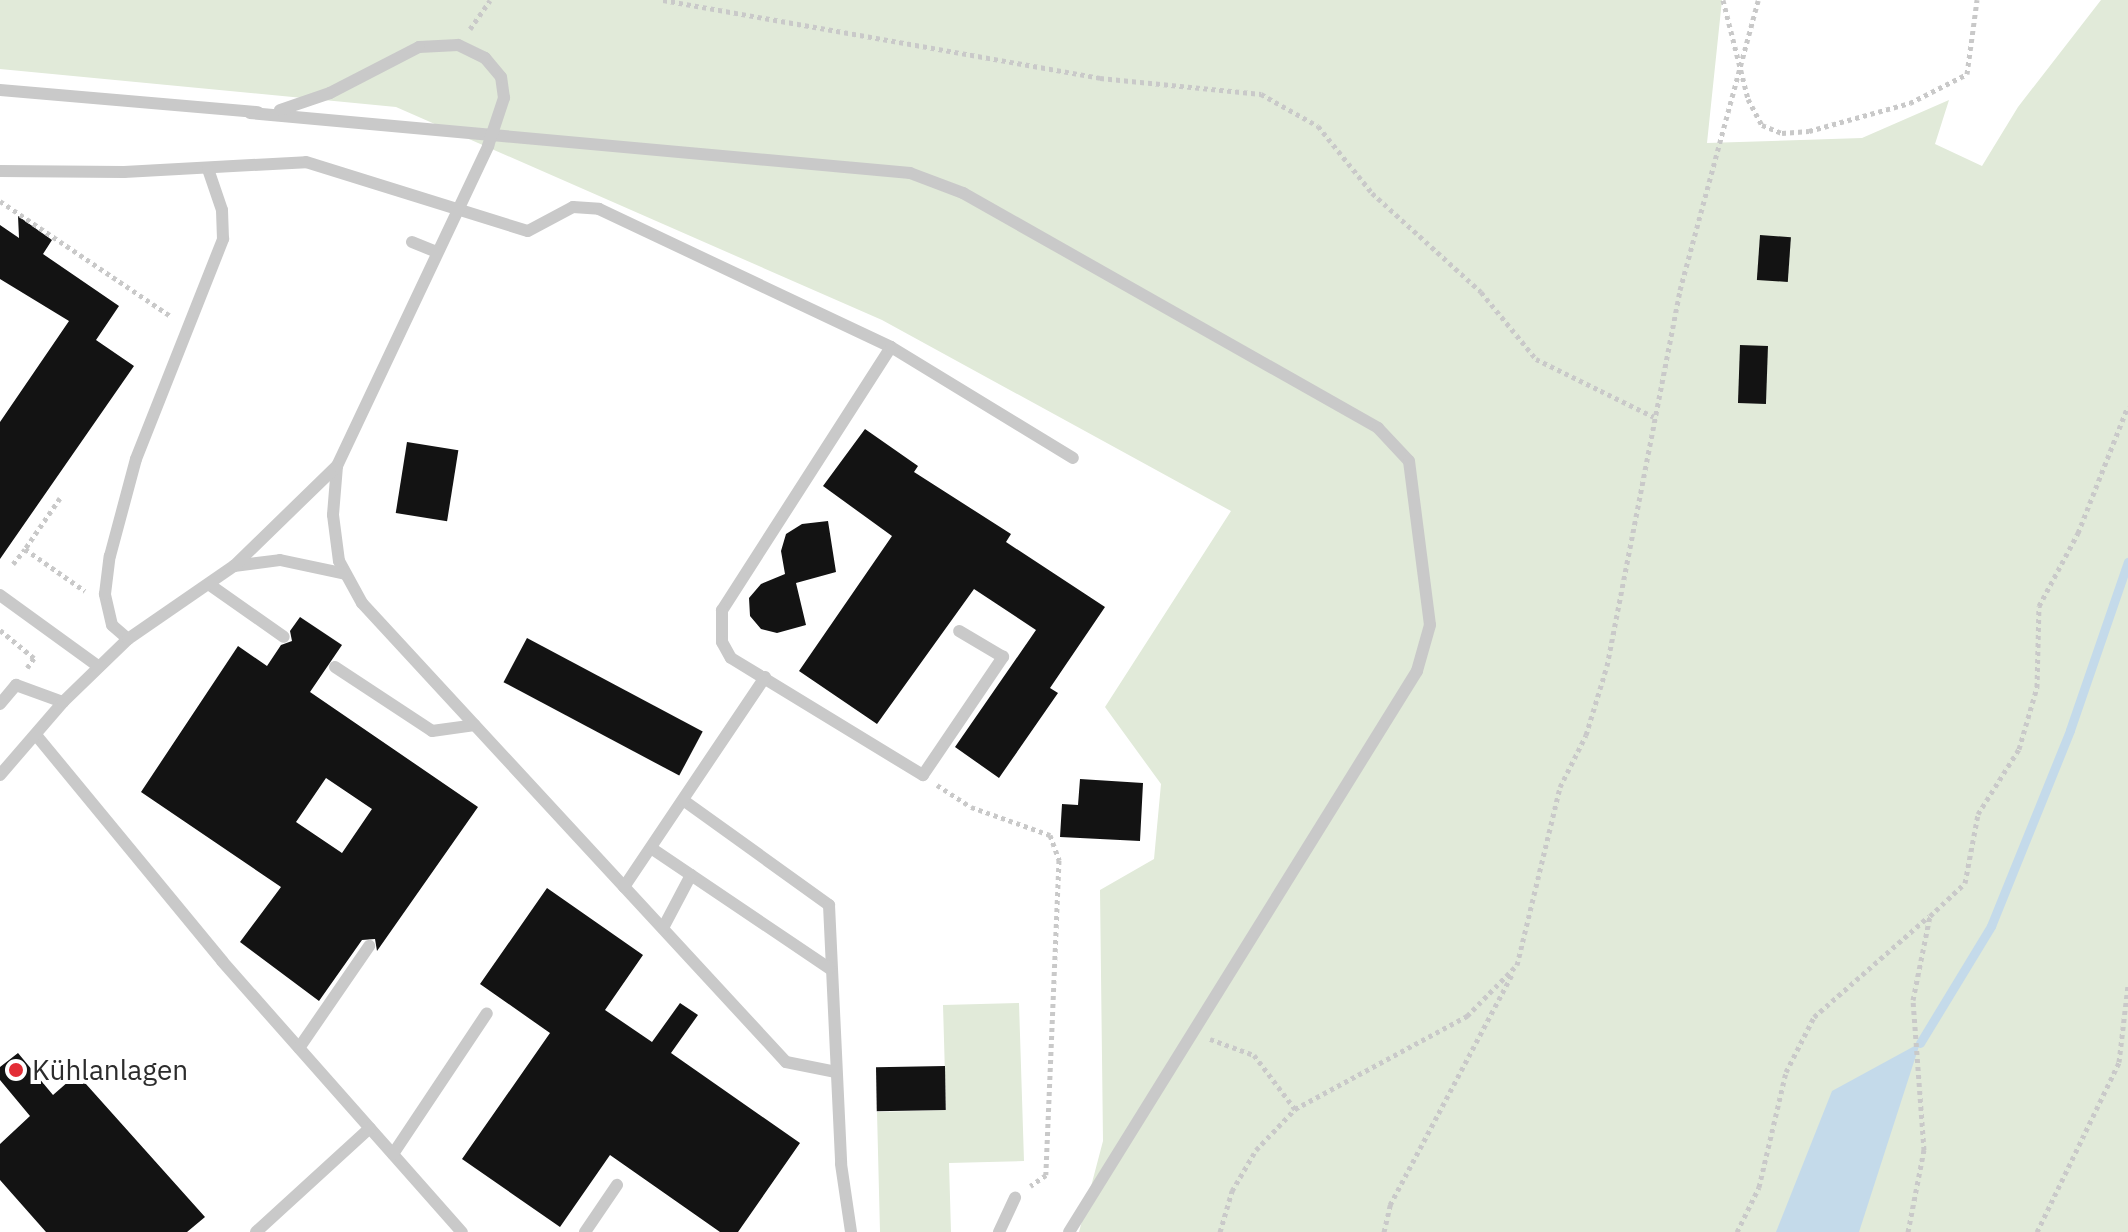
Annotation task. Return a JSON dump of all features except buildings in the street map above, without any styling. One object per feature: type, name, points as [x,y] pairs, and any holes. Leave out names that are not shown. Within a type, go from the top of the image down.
[{"type":"lane","points":[[250,113],[296,108],[419,47],[458,45],[485,58],[501,77],[504,98],[493,134],[434,251],[337,466],[333,515],[339,561],[362,603],[786,1062],[836,1072]]},
{"type":"lane","points":[[0,90],[910,173],[963,193],[1364,420],[1409,461],[1430,625],[1417,671],[1069,1232]]},
{"type":"lane","points":[[0,171],[208,169],[306,162],[528,231],[573,207],[599,209],[685,254],[891,347],[1073,458]]},
{"type":"lane","points":[[128,639],[112,625],[107,602],[110,556],[136,459],[185,326],[223,239],[222,210],[208,169]]},
{"type":"lane","points":[[412,242],[434,251]]},
{"type":"lane","points":[[891,347],[722,610],[722,642],[731,658],[923,775],[1003,657],[959,631]]},
{"type":"lane","points":[[0,775],[63,702],[128,639],[234,566],[337,466]]},
{"type":"lane","points":[[234,566],[280,560],[346,574]]},
{"type":"lane","points":[[210,585],[284,637]]},
{"type":"lane","points":[[0,595],[99,667]]},
{"type":"lane","points":[[335,667],[432,731],[475,725]]},
{"type":"lane","points":[[624,887],[765,677]]},
{"type":"lane","points":[[0,704],[16,685],[63,702]]},
{"type":"lane","points":[[36,735],[299,1048],[462,1232]]},
{"type":"lane","points":[[683,800],[829,905],[829,968],[851,1232]]},
{"type":"lane","points":[[651,848],[829,968]]},
{"type":"lane","points":[[663,928],[691,875]]},
{"type":"lane","points":[[299,1048],[369,946]]},
{"type":"lane","points":[[393,1154],[487,1013]]},
{"type":"lane","points":[[256,1232],[370,1128]]},
{"type":"lane","points":[[585,1232],[617,1185]]},
{"type":"lane","points":[[999,1232],[1015,1197]]},
{"type":"path","points":[[458,45],[490,0]]},
{"type":"path","points":[[663,0],[1100,78],[1261,94],[1318,126],[1372,193],[1481,292],[1536,359],[1654,417]]},
{"type":"path","points":[[1723,0],[1748,99],[1762,125],[1782,133],[1809,131],[1910,103],[1967,74],[1977,0]]},
{"type":"path","points":[[1384,1232],[1390,1205],[1517,965],[1560,787],[1586,735],[1607,666],[1680,290],[1743,70],[1758,0]]},
{"type":"path","points":[[0,201],[185,326]]},
{"type":"path","points":[[1737,1232],[1759,1187],[1786,1072],[1814,1017],[1965,883],[1978,814],[2019,749],[2037,687],[2039,606],[2078,533],[2128,406]]},
{"type":"path","points":[[13,564],[60,498]]},
{"type":"path","points":[[25,549],[107,602]]},
{"type":"path","points":[[0,630],[34,658],[16,685]]},
{"type":"path","points":[[923,775],[971,807],[1050,835],[1059,860],[1046,1175],[1015,1197]]},
{"type":"path","points":[[1908,1232],[1924,1150],[1913,1000],[1930,916]]},
{"type":"path","points":[[1220,1232],[1232,1191],[1256,1150],[1295,1109],[1467,1016],[1517,965]]},
{"type":"path","points":[[2037,1232],[2119,1062],[2128,985]]},
{"type":"path","points":[[1186,1044],[1211,1039],[1254,1055],[1295,1109]]},
{"type":"green space","points":[[0,0],[1722,0],[1707,143],[1862,138],[1949,100],[1935,144],[1982,166],[2018,107],[2101,0],[2128,0],[2128,1232],[1079,1232],[1103,1141],[1100,890],[1154,859],[1161,784],[1105,707],[1231,511],[882,320],[396,107],[0,69]]},
{"type":"green space","points":[[1019,1003],[1024,1161],[949,1163],[951,1232],[880,1232],[877,1112],[946,1110],[943,1005]]},
{"type":"water","points":[[1920,1043],[1859,1232],[1776,1232],[1832,1091]]},
{"type":"waterway","points":[[1920,1043],[1991,926],[2070,730],[2128,562]]},
{"type":"place","name":"Kühlanlagen","points":[[16,1070]]}]
